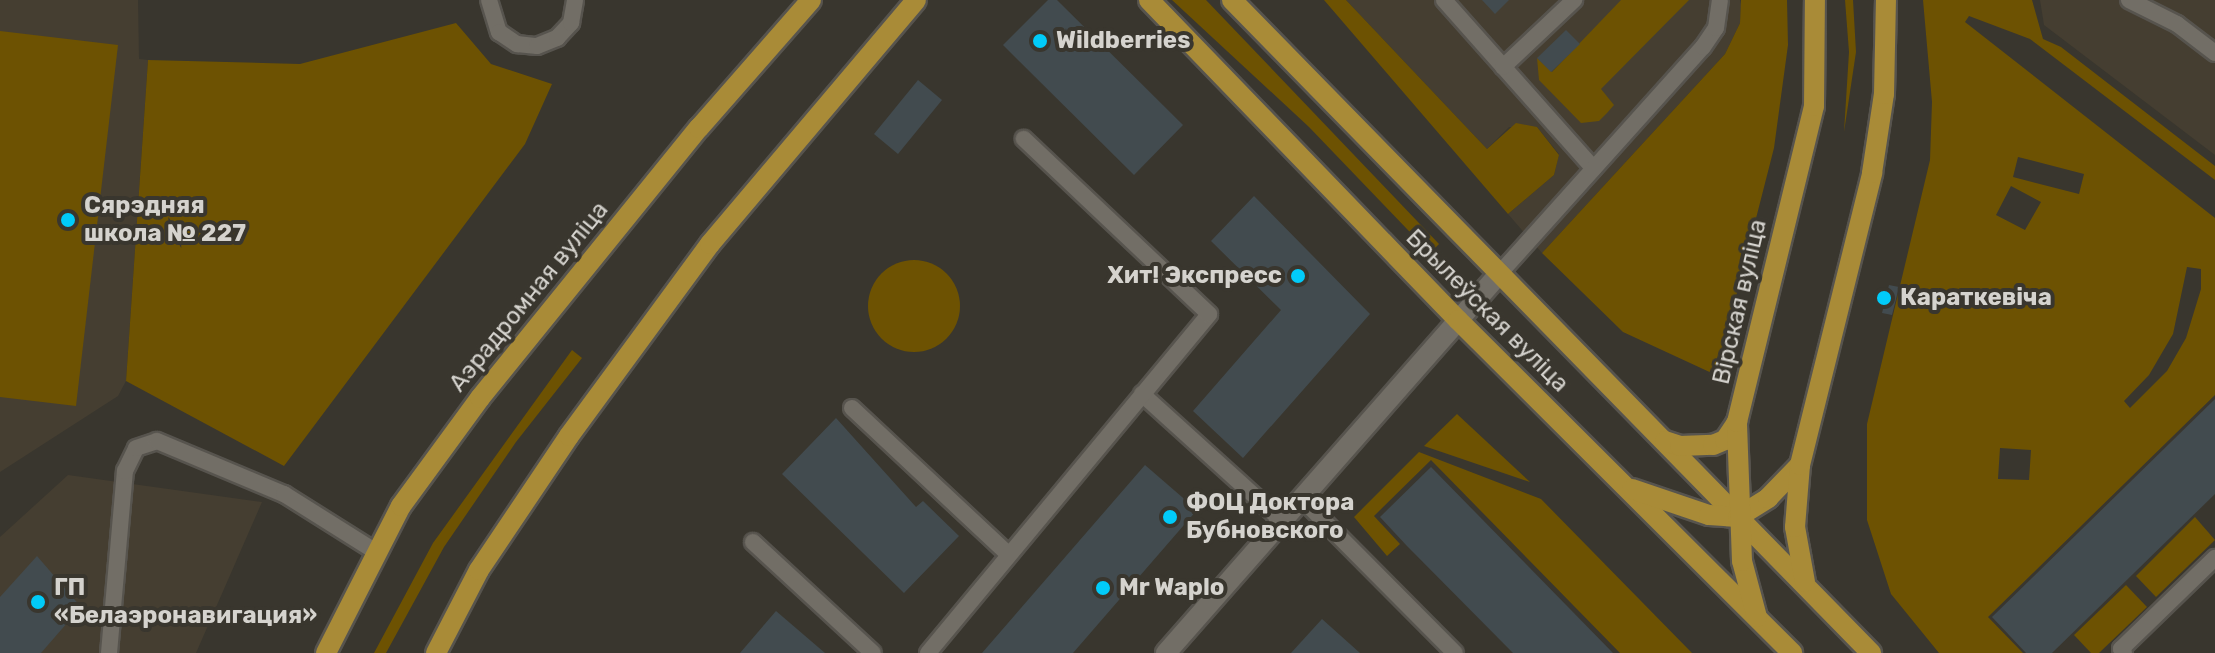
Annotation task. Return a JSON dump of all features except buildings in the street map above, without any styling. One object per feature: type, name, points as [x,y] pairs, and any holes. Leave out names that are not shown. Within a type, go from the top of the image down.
[{"type":"main road","name":"Аэрадромная вуліца","points":[[326,653],[401,506],[480,398],[699,128],[811,0]]},
{"type":"main road","points":[[436,653],[479,570],[578,423],[710,244],[916,0]]},
{"type":"main road","name":"Брылеўская вуліца","points":[[1149,0],[1458,320],[1792,653]]},
{"type":"main road","name":"Брылеўская вуліца","points":[[1232,0],[1805,582],[1871,653]]},
{"type":"main road","name":"Вірская вуліца","points":[[1757,617],[1742,561],[1738,517],[1737,422],[1814,106],[1815,0]]},
{"type":"main road","points":[[1805,582],[1795,527],[1800,465],[1872,173],[1884,94],[1886,0]]},
{"type":"main road","points":[[1661,439],[1680,446],[1713,445],[1725,440],[1737,422]]},
{"type":"main road","points":[[1624,486],[1685,509],[1738,517],[1768,498],[1800,465]]},
{"type":"street","points":[[1166,653],[1500,273]]},
{"type":"lane","points":[[489,0],[499,32],[517,44],[537,46],[557,38],[571,23],[575,0]]},
{"type":"lane","points":[[1444,0],[1593,168]]},
{"type":"lane","points":[[1503,67],[1574,0]]},
{"type":"lane","points":[[1500,273],[1703,47],[1716,28],[1720,0]]},
{"type":"lane","points":[[2129,0],[2177,24],[2215,53]]},
{"type":"lane","points":[[928,653],[1007,553],[1209,314],[1024,139]]},
{"type":"lane","points":[[1142,394],[1281,520]]},
{"type":"lane","points":[[852,408],[1007,553]]},
{"type":"lane","points":[[109,653],[125,471],[136,448],[157,441],[284,494],[376,552]]},
{"type":"lane","points":[[1301,498],[1455,653]]},
{"type":"lane","points":[[753,542],[873,653]]},
{"type":"lane","points":[[2120,652],[2215,558]]},
{"type":"shaded area","name":"Сярэдняя школа № 227","points":[[0,0],[138,0],[139,59],[148,60],[126,381],[118,396],[0,472]]},
{"type":"shaded area","points":[[1172,0],[1206,0],[1439,244],[1430,253],[1309,127]]},
{"type":"shaded area","points":[[1324,0],[1346,0],[1487,149],[1516,123],[1537,127],[1559,155],[1554,175],[1508,214]]},
{"type":"shaded area","points":[[1346,0],[1740,0],[1741,5],[1740,23],[1725,54],[1542,253],[1508,214],[1554,175],[1559,154],[1537,127],[1509,127],[1487,149]]},
{"type":"shaded area","points":[[1621,0],[1689,0],[1601,89],[1614,105],[1607,113],[1599,121],[1581,123],[1539,80],[1537,58],[1552,72]]},
{"type":"shaded area","points":[[1741,0],[1787,0],[1788,45],[1774,148],[1716,375],[1623,332],[1542,253],[1725,54],[1740,23]]},
{"type":"shaded area","points":[[1845,0],[1853,0],[1856,52],[1844,132],[1849,52]]},
{"type":"shaded area","points":[[1923,0],[2032,0],[2043,39],[2061,47],[2215,166],[2215,180],[2030,39],[1969,16],[1965,22],[2215,218],[2215,395],[1988,617],[2023,653],[1939,653],[1891,594],[1867,520],[1867,424],[1930,160],[1932,102]],"holes":[[[2018,157],[2084,174],[2079,194],[2013,177]],[[2011,186],[2041,202],[2025,230],[1996,215]],[[2187,267],[2201,269],[2201,289],[2186,338],[2167,371],[2130,408],[2124,401],[2149,375],[2173,334]],[[2000,448],[2031,450],[2029,480],[1998,479]]]},
{"type":"shaded area","points":[[2040,0],[2215,0],[2215,155],[2044,25]]},
{"type":"shaded area","points":[[456,23],[491,64],[552,84],[525,144],[284,466],[126,381],[148,60],[300,64]]},
{"type":"shaded area","name":"Сярэдняя школа № 227","points":[[0,31],[118,45],[76,406],[0,397]]},
{"type":"shaded area","points":[[914,260],[932,263],[947,273],[957,288],[960,306],[957,324],[947,339],[932,349],[914,352],[896,349],[881,339],[871,324],[868,306],[871,288],[881,273],[896,263]]},
{"type":"shaded area","points":[[572,350],[582,358],[516,442],[444,547],[386,653],[374,653],[433,543]]},
{"type":"shaded area","points":[[1457,414],[1530,482],[1424,446]]},
{"type":"shaded area","points":[[1419,452],[1541,499],[1692,653],[1620,653],[1431,460],[1374,516],[1400,544],[1387,556],[1354,517]]},
{"type":"shaded area","points":[[68,475],[262,502],[196,653],[0,653],[0,537]]},
{"type":"shaded area","points":[[2195,517],[2215,540],[2156,597],[2136,576]]},
{"type":"shaded area","points":[[2126,585],[2147,607],[2099,653],[2091,653],[2074,635]]},
{"type":"place","name":"Wildberries","points":[[1040,41]]},
{"type":"place","name":"Сярэдняя школа № 227","points":[[68,220]]},
{"type":"place","name":"Хит! Экспресс","points":[[1298,276]]},
{"type":"place","name":"Караткевіча","points":[[1884,298]]},
{"type":"place","name":"ФОЦ Доктора Бубновского","points":[[1170,517]]},
{"type":"place","name":"Mr Waplo","points":[[1103,588]]},
{"type":"place","name":"ГП «Белаэронавигация»","points":[[38,602]]}]
